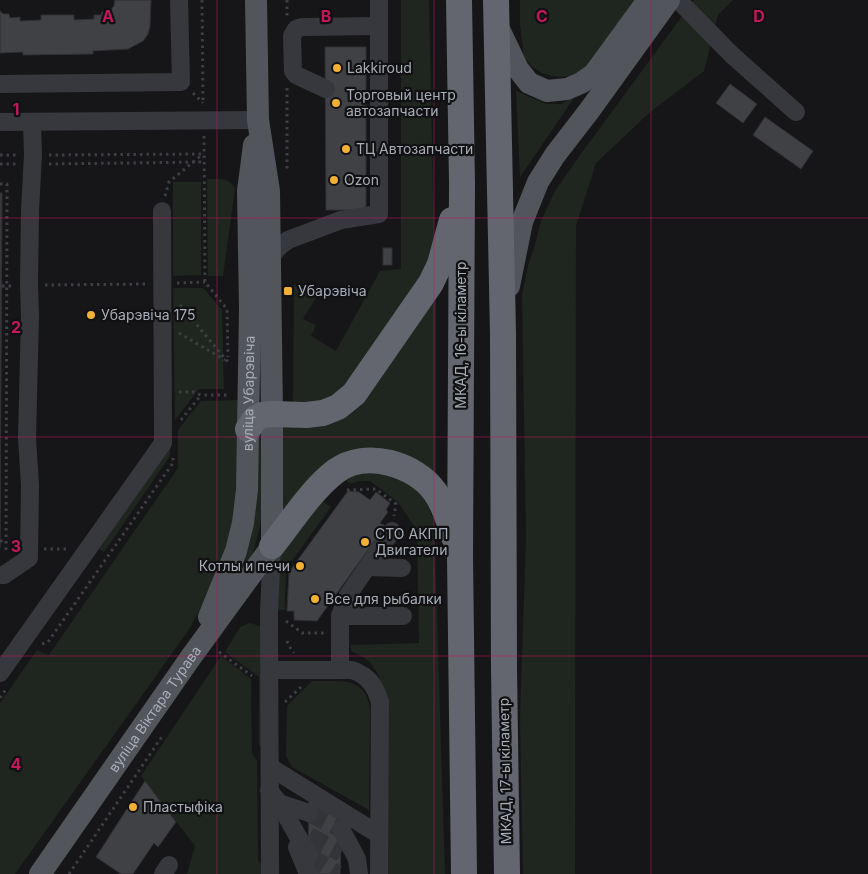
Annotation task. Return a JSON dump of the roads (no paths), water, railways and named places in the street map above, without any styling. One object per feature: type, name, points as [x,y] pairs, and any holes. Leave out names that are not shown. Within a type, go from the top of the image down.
[{"type":"highway","name":"МКАД, 16-ы кіламетр","points":[[459,0],[462,183],[460,557],[464,874]]},
{"type":"highway","points":[[496,12],[503,334]]},
{"type":"highway","points":[[248,430],[256,418],[262,415],[323,413],[338,406],[354,394],[431,283],[442,256],[462,183]]},
{"type":"highway","name":"МКАД, 17-ы кіламетр","points":[[503,334],[507,874]]},
{"type":"highway","points":[[272,546],[314,491],[337,470],[352,463],[369,460],[386,461],[406,468],[420,476],[434,491],[446,512],[460,557]]},
{"type":"main road","name":"вуліца Убарэвіча","points":[[256,0],[258,120],[269,191],[272,546]]},
{"type":"main road","points":[[496,12],[518,69],[529,83],[547,91],[568,88],[581,83],[594,74],[648,0]]},
{"type":"main road","points":[[503,334],[508,287],[516,248],[522,222],[538,182],[555,155],[669,0]]},
{"type":"main road","name":"вуліца Убарэвіча","points":[[190,657],[217,600],[236,551],[243,523],[247,490],[250,308],[248,191],[258,120]]},
{"type":"main road","name":"вуліца Віктара Турава","points":[[40,874],[190,657],[272,546]]},
{"type":"street","points":[[0,84],[181,82],[179,0]]},
{"type":"street","points":[[270,257],[288,240],[341,220],[379,214],[372,83],[379,26],[379,0]]},
{"type":"street","points":[[678,0],[732,55],[796,112]]},
{"type":"street","points":[[326,89],[296,76],[293,71],[292,36],[296,29],[302,27],[379,26]]},
{"type":"street","points":[[0,122],[258,120]]},
{"type":"street","points":[[3,567],[4,574],[29,558],[30,485],[27,438],[32,122]]},
{"type":"street","points":[[0,673],[163,443],[162,210]]},
{"type":"street","points":[[340,670],[340,624],[348,594],[392,531]]},
{"type":"street","points":[[270,874],[274,796],[270,767],[269,613],[272,546]]},
{"type":"street","points":[[368,567],[402,568]]},
{"type":"street","points":[[340,624],[403,616]]},
{"type":"street","points":[[270,670],[352,670],[361,673],[370,681],[376,691],[380,702],[378,874]]},
{"type":"street","points":[[270,767],[378,834]]},
{"type":"street","points":[[274,796],[309,813]]},
{"type":"street","points":[[274,796],[309,836]]},
{"type":"street","points":[[274,796],[309,856]]},
{"type":"street","points":[[274,796],[308,874]]},
{"type":"street","points":[[341,829],[357,859],[359,874]]},
{"type":"street","points":[[341,853],[348,865],[350,874]]},
{"type":"tunnel","points":[[309,813],[341,829]]},
{"type":"tunnel","points":[[309,836],[341,853]]},
{"type":"tunnel","points":[[309,856],[337,874]]},
{"type":"place","name":"Lakkiroud","points":[[337,68]]},
{"type":"place","name":"Торговый центр автозапчасти","points":[[336,103]]},
{"type":"place","name":"ТЦ Автозапчасти","points":[[346,149]]},
{"type":"place","name":"Ozon","points":[[334,180]]},
{"type":"place","name":"Убарэвіча","points":[[288,291]]},
{"type":"place","name":"Убарэвіча 175","points":[[91,315]]},
{"type":"place","name":"СТО АКПП Двигатели","points":[[365,542]]},
{"type":"place","name":"Котлы и печи","points":[[300,566]]},
{"type":"place","name":"Все для рыбалки","points":[[315,599]]},
{"type":"place","name":"Пластыфіка","points":[[133,807]]}]
